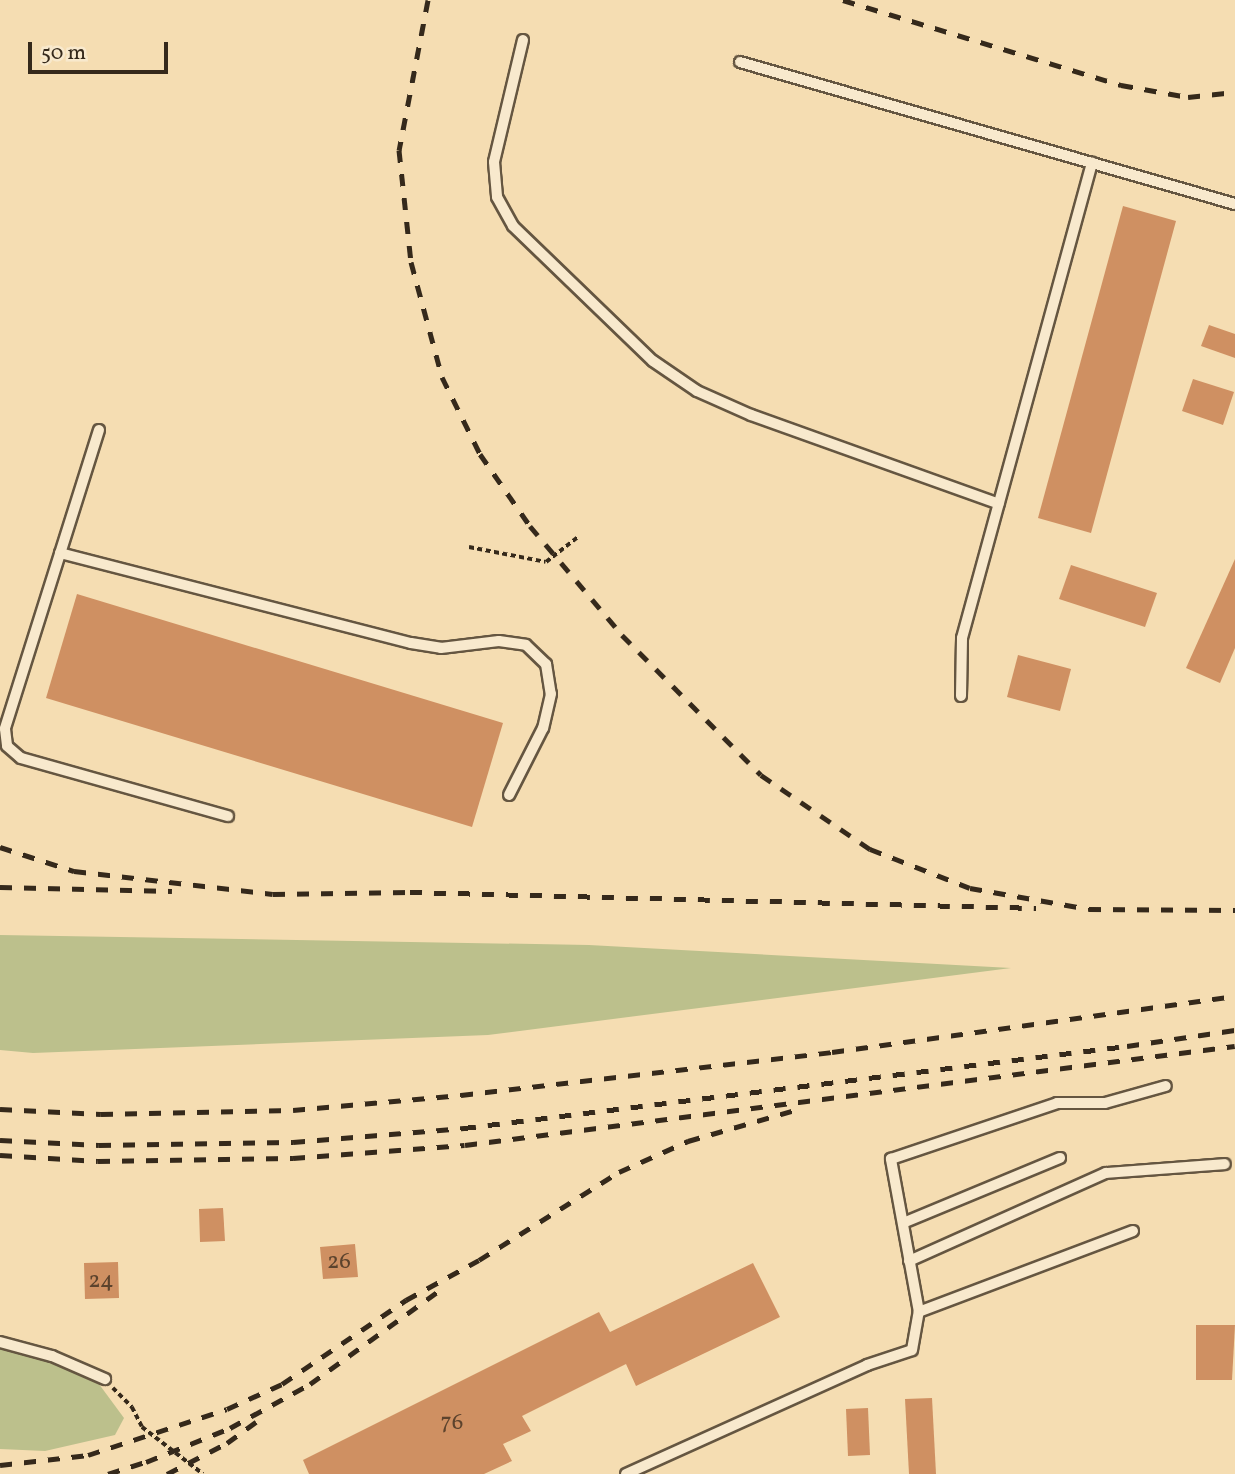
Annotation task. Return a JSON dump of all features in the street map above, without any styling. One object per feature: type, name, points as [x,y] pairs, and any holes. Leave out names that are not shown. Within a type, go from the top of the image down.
[{"type":"lane","points":[[523,40],[494,162],[497,197],[513,226],[653,362],[697,391],[751,415],[999,504]]},
{"type":"lane","points":[[740,62],[1235,204]]},
{"type":"lane","points":[[961,696],[962,638],[1092,162]]},
{"type":"lane","points":[[99,430],[5,729],[7,746],[21,758],[228,816]]},
{"type":"lane","points":[[60,553],[411,643],[441,648],[499,641],[526,645],[546,664],[551,694],[543,728],[509,795]]},
{"type":"lane","points":[[626,1474],[867,1365],[912,1350],[919,1312],[891,1159],[1057,1103],[1105,1102],[1166,1086]]},
{"type":"lane","points":[[902,1223],[1060,1158]]},
{"type":"lane","points":[[909,1261],[1106,1173],[1225,1164]]},
{"type":"lane","points":[[919,1312],[1133,1231]]},
{"type":"lane","points":[[0,1342],[52,1356],[104,1379]]},
{"type":"path","points":[[469,547],[546,562],[579,537]]},
{"type":"path","points":[[104,1379],[132,1407],[142,1427],[203,1474]]},
{"type":"green space","points":[[0,935],[589,945],[1011,968],[488,1035],[33,1053],[0,1050]]},
{"type":"green space","points":[[0,1349],[45,1360],[96,1380],[124,1418],[115,1435],[45,1451],[0,1449]]},
{"type":"building","points":[[1123,206],[1176,221],[1091,533],[1038,518]]},
{"type":"building","points":[[1209,325],[1235,334],[1235,358],[1201,346]]},
{"type":"building","points":[[1193,379],[1234,392],[1223,425],[1182,411]]},
{"type":"building","points":[[1235,559],[1235,648],[1220,683],[1186,668]]},
{"type":"building","points":[[1071,565],[1157,593],[1145,627],[1059,599]]},
{"type":"building","points":[[77,594],[503,723],[472,827],[46,698]]},
{"type":"building","points":[[1018,655],[1071,669],[1060,711],[1007,697]]},
{"type":"building","points":[[223,1208],[225,1241],[200,1242],[199,1209]]},
{"type":"building","points":[[355,1244],[358,1277],[323,1279],[320,1247]]},
{"type":"building","points":[[118,1262],[119,1298],[85,1299],[84,1263]]},
{"type":"building","points":[[753,1263],[780,1317],[636,1386],[626,1364],[522,1416],[531,1431],[503,1444],[512,1461],[484,1474],[309,1474],[303,1460],[599,1312],[610,1332]]},
{"type":"building","points":[[1196,1325],[1235,1325],[1232,1380],[1196,1380]]},
{"type":"building","points":[[932,1398],[936,1474],[909,1474],[905,1399]]},
{"type":"building","points":[[868,1408],[870,1455],[848,1456],[846,1409]]},
{"type":"railway","points":[[428,0],[399,150],[411,262],[442,377],[480,454],[530,526],[622,635],[761,775],[870,849],[970,888],[1089,909],[1235,910]]},
{"type":"railway","points":[[843,0],[1121,85],[1188,97],[1235,92]]},
{"type":"railway","points":[[0,847],[74,871],[273,894],[410,892],[1036,908]]},
{"type":"railway","points":[[0,887],[172,891]]},
{"type":"railway","points":[[0,1109],[101,1114],[293,1110],[461,1095],[832,1052],[1235,996]]},
{"type":"railway","points":[[0,1140],[99,1145],[293,1142],[464,1128],[1127,1046],[1235,1030]]},
{"type":"railway","points":[[0,1155],[98,1161],[293,1158],[465,1145],[1235,1046]]},
{"type":"railway","points":[[0,1465],[88,1455],[227,1409],[282,1384],[406,1300],[479,1260],[619,1172],[688,1141],[795,1110]]},
{"type":"railway","points":[[108,1474],[146,1462],[230,1428],[310,1384],[437,1292]]},
{"type":"railway","points":[[167,1474],[227,1443],[256,1422]]}]
